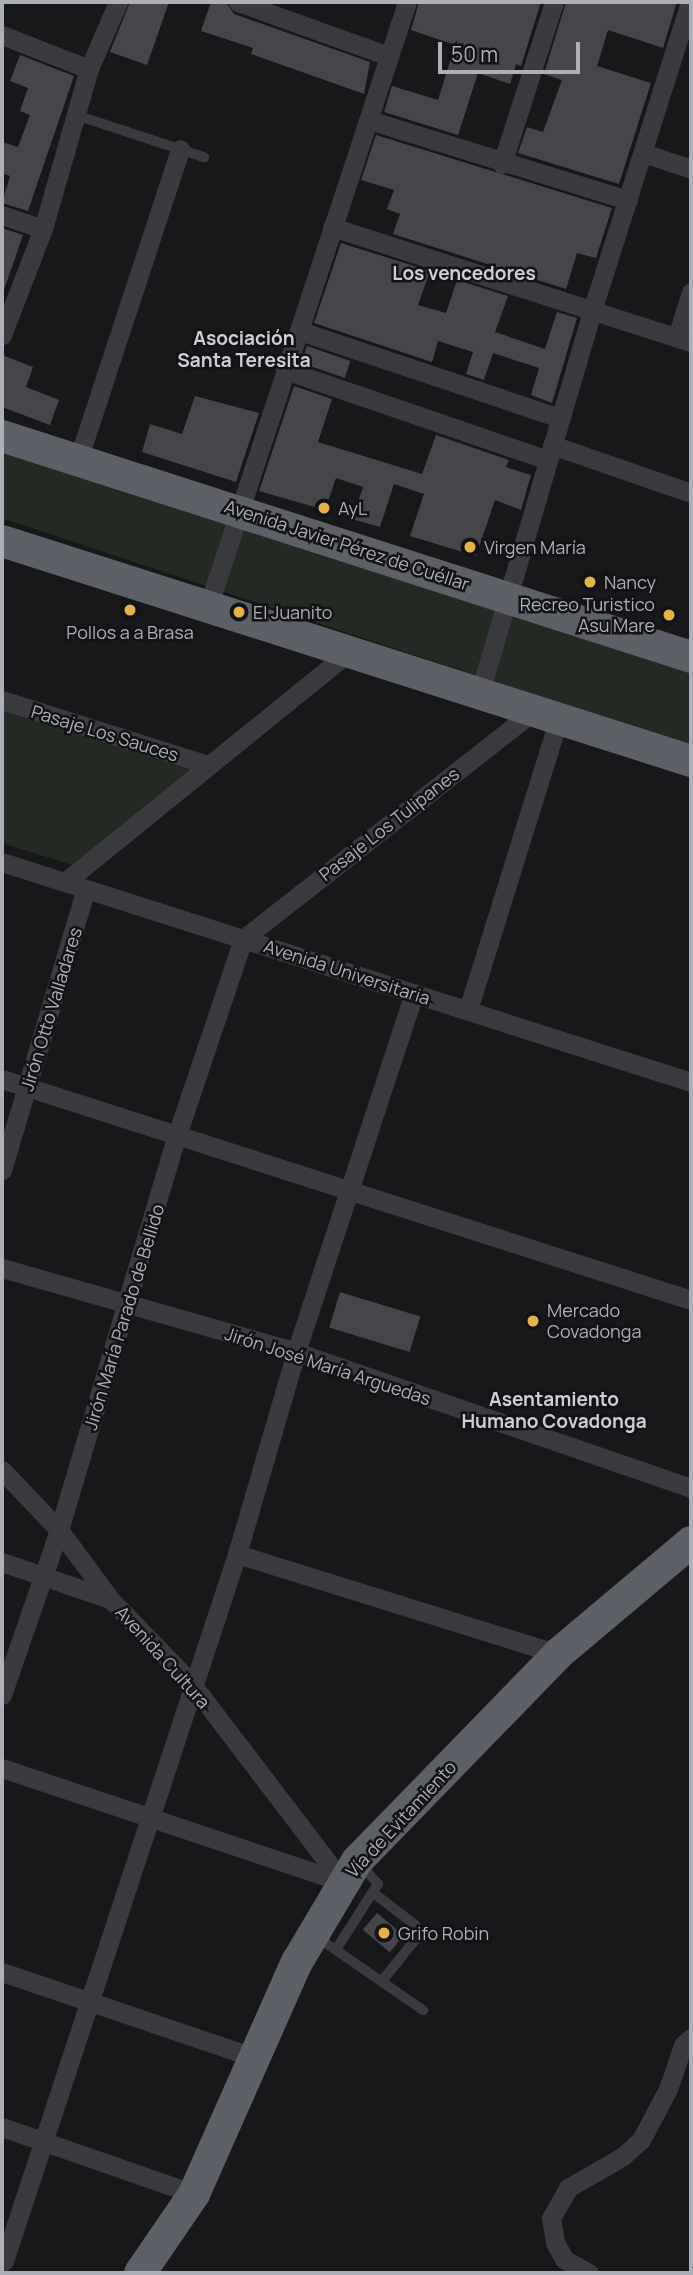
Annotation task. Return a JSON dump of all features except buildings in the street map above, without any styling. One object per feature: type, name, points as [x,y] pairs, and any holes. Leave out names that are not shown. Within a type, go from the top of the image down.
[{"type":"highway","name":"Avenida Javier Pérez de Cuéllar","points":[[2,436],[691,657]]},
{"type":"highway","points":[[2,541],[691,761]]},
{"type":"highway","name":"Vía de Evitamiento","points":[[140,2273],[194,2194],[296,1962],[325,1941],[350,1872],[558,1654],[691,1542]]},
{"type":"street","points":[[4,324],[43,229],[89,69],[118,2]]},
{"type":"street","points":[[238,2],[266,6],[389,56]]},
{"type":"street","points":[[208,607],[237,510],[300,331],[407,2]]},
{"type":"street","points":[[502,164],[554,2]]},
{"type":"street","points":[[480,692],[592,311],[689,14]]},
{"type":"street","points":[[2,35],[89,69]]},
{"type":"street","points":[[369,120],[502,164],[628,200]]},
{"type":"street","points":[[78,460],[180,149]]},
{"type":"street","points":[[643,153],[691,169]]},
{"type":"street","points":[[2,215],[43,229]]},
{"type":"street","points":[[332,227],[684,339],[691,292]]},
{"type":"street","points":[[300,331],[561,418]]},
{"type":"street","points":[[285,370],[550,453],[691,493]]},
{"type":"street","points":[[65,882],[348,653]]},
{"type":"street","name":"Pasaje Los Sauces","points":[[2,700],[208,765]]},
{"type":"street","points":[[468,1010],[547,714]]},
{"type":"street","name":"Pasaje Los Tulipanes","points":[[243,939],[547,714]]},
{"type":"street","name":"Avenida Universitaria","points":[[2,862],[691,1082]]},
{"type":"street","name":"Jirón Otto Valladares","points":[[2,1170],[86,889]]},
{"type":"street","name":"Jirón María Parado de Bellido","points":[[2,1695],[59,1530],[176,1139],[243,939]]},
{"type":"street","points":[[4,2262],[148,1815],[237,1553],[296,1352],[414,993]]},
{"type":"street","points":[[2,1079],[176,1139],[691,1300]]},
{"type":"street","name":"Jirón José María Arguedas","points":[[2,1268],[296,1352],[688,1487]]},
{"type":"street","points":[[688,1487],[691,1466]]},
{"type":"street","name":"Avenida Cultura","points":[[2,1470],[59,1530],[110,1599],[192,1684],[350,1872]]},
{"type":"street","points":[[237,1553],[558,1654]]},
{"type":"street","points":[[2,1562],[110,1599]]},
{"type":"street","points":[[2,1768],[148,1815],[350,1872]]},
{"type":"street","points":[[2,1972],[88,1998],[256,2058]]},
{"type":"street","points":[[589,2273],[564,2259],[555,2242],[551,2218],[568,2188],[622,2157],[641,2140],[668,2089],[683,2045],[691,2038]]},
{"type":"street","points":[[2,2127],[194,2194]]},
{"type":"lane","points":[[76,115],[204,157]]},
{"type":"lane","points":[[350,1872],[377,1878],[375,1894],[325,1941],[423,2010]]},
{"type":"lane","points":[[375,1894],[415,1925],[419,1935],[382,1981]]},
{"type":"shaded area","points":[[2,452],[691,672],[691,747],[2,518]]},
{"type":"shaded area","points":[[2,709],[189,770],[72,865],[2,843]]},
{"type":"place","name":"AyL","points":[[324,508]]},
{"type":"place","name":"Virgen María","points":[[470,547]]},
{"type":"place","name":"Nancy","points":[[590,582]]},
{"type":"place","name":"Pollos a a Brasa","points":[[130,610]]},
{"type":"place","name":"El Juanito","points":[[239,612]]},
{"type":"place","name":"Recreo Turistico Asu Mare","points":[[669,615]]},
{"type":"place","name":"Mercado Covadonga","points":[[533,1321]]},
{"type":"place","name":"Grifo Robin","points":[[384,1933]]},
{"type":"district","name":"Los vencedores","points":[[464,274]]},
{"type":"district","name":"Asociación Santa Teresita","points":[[244,350]]},
{"type":"district","name":"Asentamiento Humano Covadonga","points":[[554,1411]]}]
